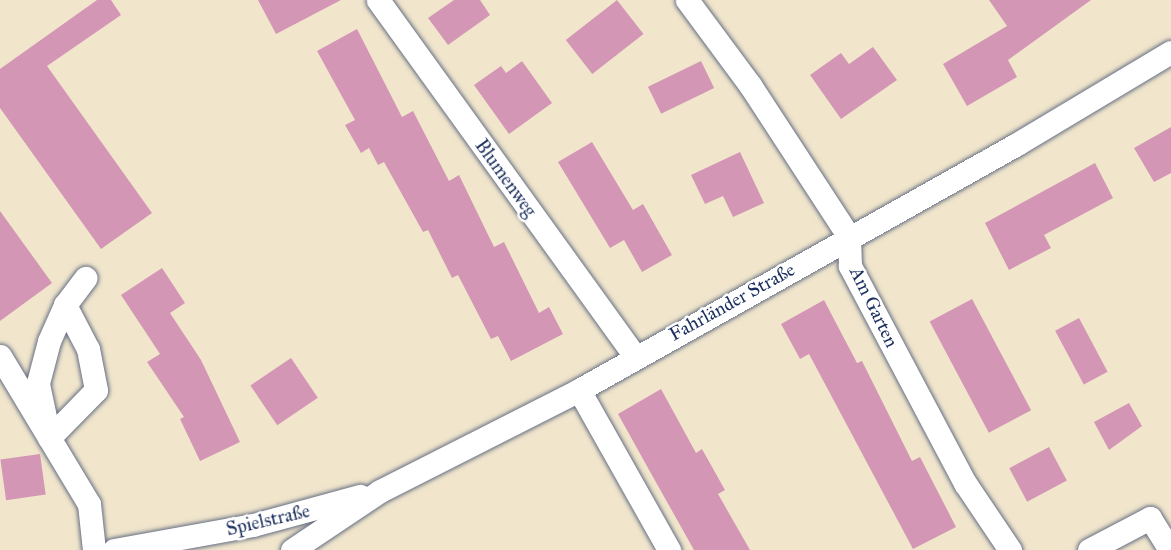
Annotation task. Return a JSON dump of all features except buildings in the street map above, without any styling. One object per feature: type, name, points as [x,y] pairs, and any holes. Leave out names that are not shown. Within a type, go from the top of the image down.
[{"type":"street","name":"Blumenweg","points":[[378,0],[635,356]]},
{"type":"street","name":"Am Garten","points":[[687,0],[750,85],[849,237],[850,265],[965,483],[1010,550]]},
{"type":"street","name":"Fahrländer Straße","points":[[292,550],[380,491],[579,390],[1171,52]]},
{"type":"street","points":[[49,438],[38,383],[65,305],[85,278]]},
{"type":"street","points":[[49,438],[96,390],[89,349],[65,305]]},
{"type":"street","points":[[0,356],[89,505],[94,550]]},
{"type":"street","points":[[579,390],[669,550]]},
{"type":"street","name":"Spielstraße","points":[[114,550],[253,525],[380,491]]},
{"type":"street","points":[[1089,550],[1150,518],[1170,550]]}]
